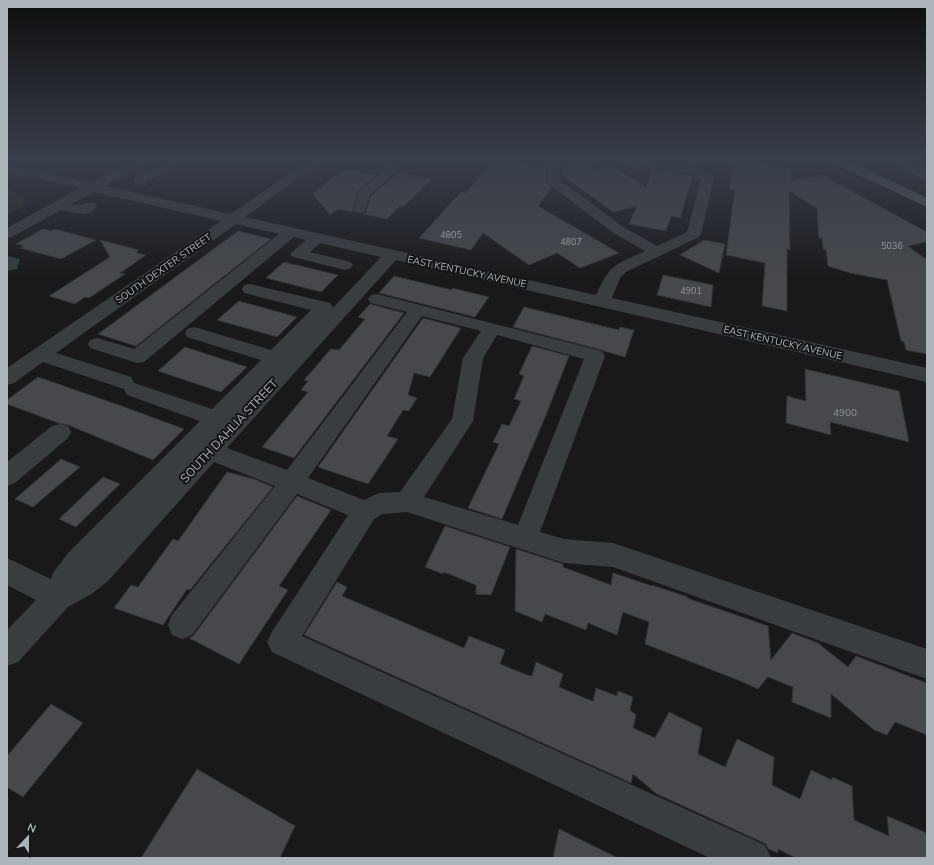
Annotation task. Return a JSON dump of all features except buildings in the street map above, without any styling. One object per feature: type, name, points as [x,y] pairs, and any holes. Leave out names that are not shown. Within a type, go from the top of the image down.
[{"type":"main road","points":[[917,198],[927,203]]},
{"type":"street","points":[[7,234],[70,198]]},
{"type":"street","name":"EAST KENTUCKY AVENUE","points":[[141,198],[927,375]]},
{"type":"street","points":[[184,208],[197,198]]},
{"type":"street","name":"SOUTH DEXTER STREET","points":[[7,378],[263,198]]},
{"type":"street","points":[[360,209],[363,198]]},
{"type":"street","points":[[577,198],[617,229],[655,251]]},
{"type":"street","points":[[602,301],[616,272],[655,251],[694,234],[703,198]]},
{"type":"street","points":[[58,205],[80,212]]},
{"type":"street","points":[[97,344],[137,357],[292,232]]},
{"type":"street","points":[[317,238],[298,254],[345,265]]},
{"type":"street","name":"SOUTH DAHLIA STREET","points":[[200,448],[216,418],[323,308],[385,253]]},
{"type":"street","name":"SOUTH DAHLIA STREET","points":[[7,651],[58,596],[83,584],[99,571],[200,448],[385,253]]},
{"type":"street","points":[[250,289],[323,308]]},
{"type":"street","points":[[377,299],[595,356],[524,539]]},
{"type":"street","points":[[182,625],[352,404],[361,388],[418,310]]},
{"type":"street","points":[[407,502],[462,421],[473,358],[492,328]]},
{"type":"street","points":[[194,334],[274,358]]},
{"type":"street","points":[[40,354],[216,418]]},
{"type":"street","points":[[7,476],[60,432]]},
{"type":"street","points":[[200,448],[366,511]]},
{"type":"street","points":[[752,858],[282,642],[366,511],[379,504],[407,502],[564,551],[613,555],[927,664]]},
{"type":"street","points":[[7,571],[58,596]]},
{"type":"shaded area","points":[[7,198],[25,198],[20,201],[29,203],[7,215]]},
{"type":"shaded area","points":[[7,256],[20,259],[17,269],[7,271]]}]
